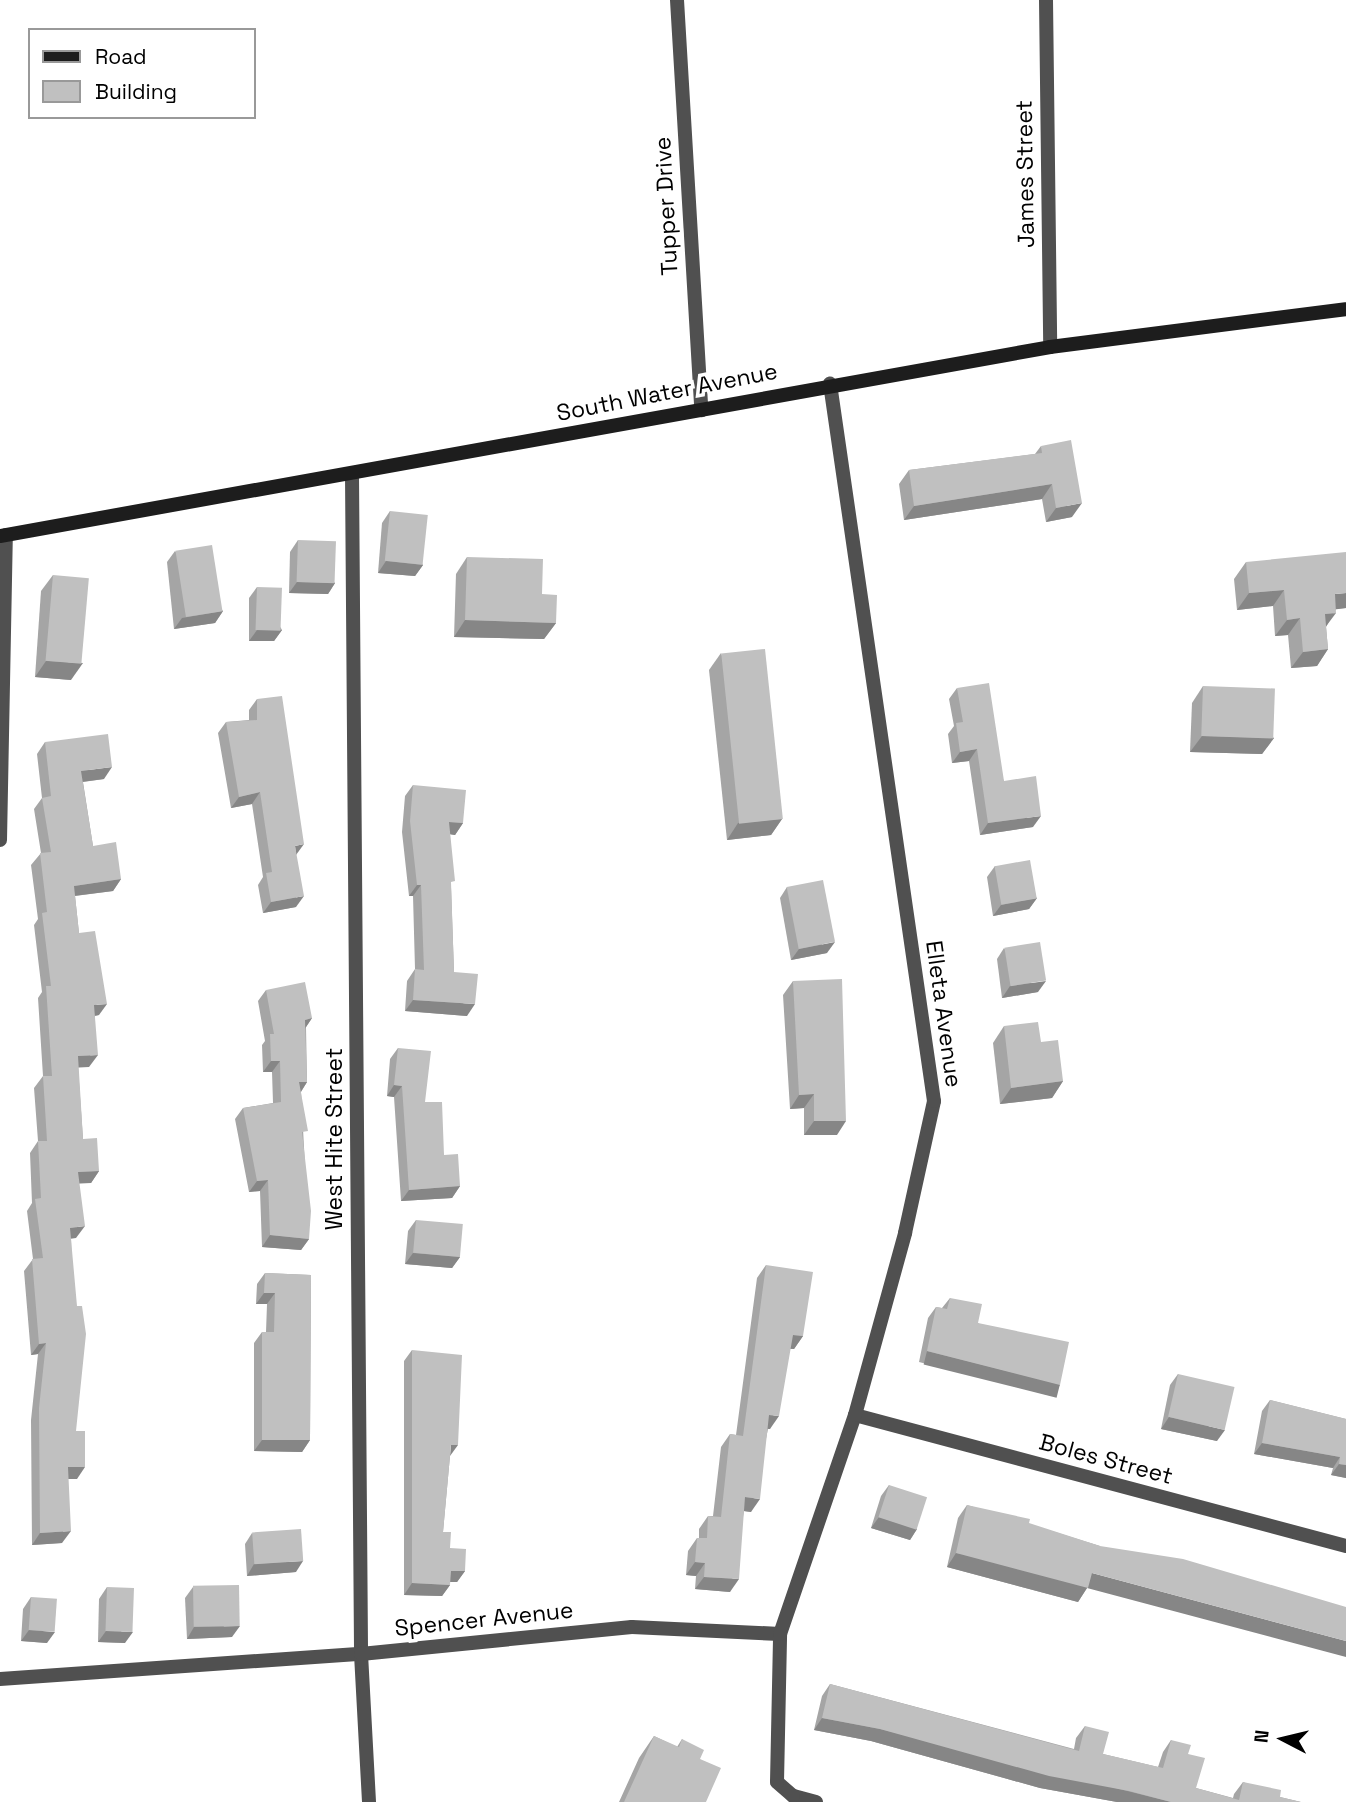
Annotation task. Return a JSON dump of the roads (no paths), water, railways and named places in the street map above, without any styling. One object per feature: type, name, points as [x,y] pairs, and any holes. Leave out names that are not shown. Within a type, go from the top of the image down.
[{"type":"main road","name":"South Water Avenue","points":[[3,536],[352,475],[830,384],[1050,347],[1346,309]]},
{"type":"street","name":"Tupper Drive","points":[[677,0],[701,410]]},
{"type":"street","name":"James Street","points":[[1046,0],[1050,347]]},
{"type":"street","name":"Elleta Avenue","points":[[780,1634],[855,1415],[905,1233],[934,1101],[830,384]]},
{"type":"street","name":"West Hite Street","points":[[352,475],[361,1654],[369,1802]]},
{"type":"street","points":[[0,840],[3,536]]},
{"type":"street","name":"Boles Street","points":[[855,1415],[1346,1546]]},
{"type":"street","name":"Spencer Avenue","points":[[0,1679],[361,1654],[632,1627],[780,1634]]},
{"type":"street","points":[[780,1634],[777,1782],[793,1796],[816,1802]]}]
